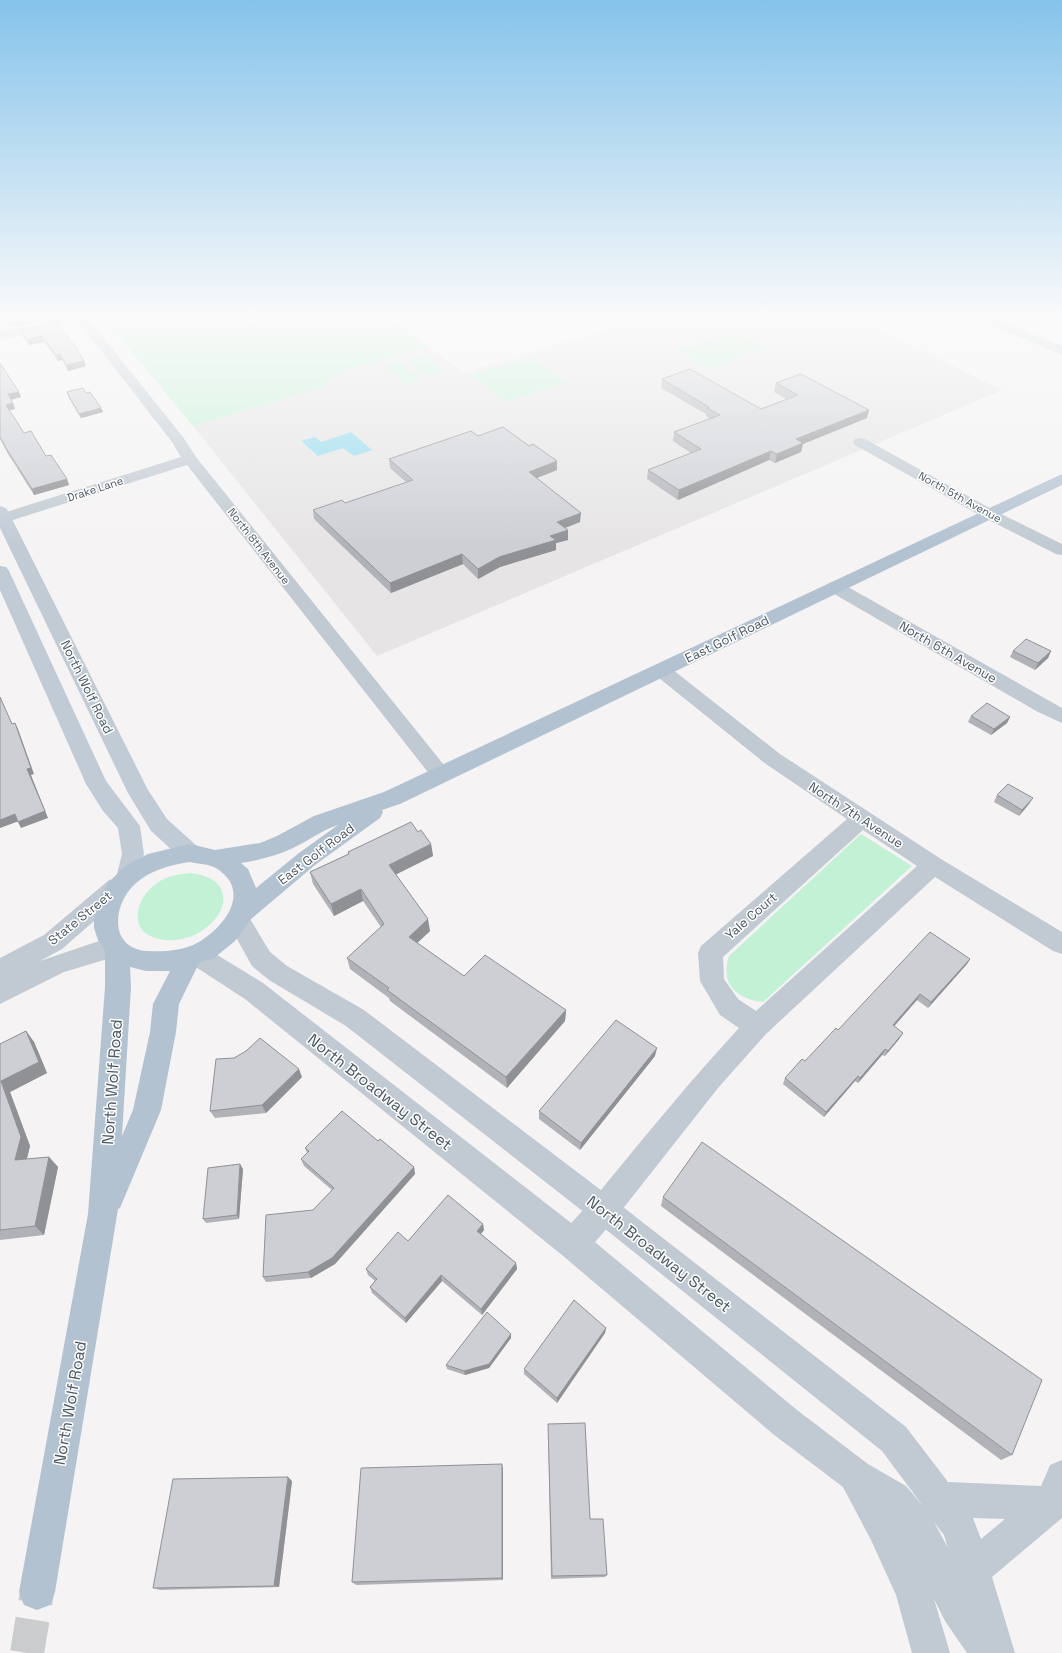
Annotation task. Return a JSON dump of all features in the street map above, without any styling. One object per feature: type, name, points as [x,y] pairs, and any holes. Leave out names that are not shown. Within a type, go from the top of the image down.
[{"type":"main road","name":"East Golf Road","points":[[218,858],[263,851],[285,842],[322,822],[392,798],[1062,479]]},
{"type":"main road","name":"North Wolf Road","points":[[1,516],[139,793],[160,825],[190,852]]},
{"type":"main road","points":[[0,571],[97,784],[111,805],[128,826],[134,854],[122,883],[107,908],[105,929],[116,948],[136,960],[162,964],[193,957],[214,946],[228,934],[241,917],[246,895],[243,880],[233,866],[218,858],[190,852],[167,856],[145,865],[122,883]]},
{"type":"main road","name":"East Golf Road","points":[[241,917],[307,859],[392,798]]},
{"type":"main road","name":"North Wolf Road","points":[[37,1592],[103,1214],[118,987],[116,948]]},
{"type":"main road","name":"North Wolf Road","points":[[103,1214],[147,1110],[163,1032],[166,1004],[193,957]]},
{"type":"street","name":"North 8th Avenue","points":[[141,393],[178,440],[190,459],[441,775]]},
{"type":"street","name":"North 5th Avenue","points":[[860,442],[989,514],[1062,550]]},
{"type":"street","name":"Drake Lane","points":[[1,516],[190,459]]},
{"type":"street","name":"North 6th Avenue","points":[[835,587],[1062,716]]},
{"type":"street","name":"North 7th Avenue","points":[[661,670],[773,760],[933,865],[1062,944]]},
{"type":"street","name":"Yale Court","points":[[757,1026],[729,1007],[712,981],[710,953],[862,818]]},
{"type":"street","points":[[573,1244],[604,1210],[709,1079],[757,1026],[933,865]]},
{"type":"street","name":"State Street","points":[[0,970],[53,942],[122,883]]},
{"type":"street","name":"North Broadway Street","points":[[241,917],[261,959],[278,973],[355,1018],[604,1210],[894,1439],[959,1526],[996,1653]]},
{"type":"street","name":"State Street","points":[[0,993],[33,974],[60,962],[84,954],[116,948]]},
{"type":"street","name":"North Broadway Street","points":[[193,957],[254,991],[573,1244],[785,1422],[855,1475],[884,1527],[914,1592],[931,1653]]},
{"type":"street","points":[[855,1475],[894,1498],[920,1531],[958,1608],[990,1653]]},
{"type":"street","points":[[939,1499],[1057,1491]]},
{"type":"street","points":[[972,1570],[1057,1491]]},
{"type":"shaded area","points":[[302,393],[995,393],[377,656],[193,426]]},
{"type":"green space","points":[[166,393],[303,393],[193,426]]},
{"type":"green space","points":[[494,393],[532,393],[505,402]]},
{"type":"green space","points":[[861,834],[912,866],[763,1002],[738,994],[732,988],[727,975],[729,956]]},
{"type":"green space","points":[[191,873],[211,879],[221,889],[223,901],[219,914],[209,925],[195,935],[178,940],[159,939],[149,935],[142,929],[138,922],[140,905],[144,897],[157,883],[173,876]]},
{"type":"water","points":[[351,432],[372,450],[354,456],[343,448],[318,456],[301,441],[315,437],[321,442]]},
{"type":"building","points":[[0,393],[13,393],[8,394],[13,403],[6,405],[24,433],[31,431],[46,456],[51,455],[67,479],[32,489],[0,437]]},
{"type":"building","points":[[68,393],[91,393],[101,408],[79,414]]},
{"type":"building","points":[[686,393],[733,393],[761,409],[798,395],[795,393],[837,393],[869,410],[796,439],[803,443],[777,454],[771,451],[679,490],[648,470],[701,449],[674,432],[720,415],[707,408],[709,407]]},
{"type":"building","points":[[503,427],[529,446],[533,444],[557,461],[529,472],[581,513],[557,522],[568,530],[550,536],[556,540],[499,557],[478,569],[462,554],[390,583],[313,510],[342,500],[345,503],[413,480],[389,459],[471,431],[478,436]]},
{"type":"building","points":[[1026,639],[1051,651],[1038,663],[1013,651]]},
{"type":"building","points":[[0,697],[12,724],[15,723],[31,768],[27,769],[45,811],[18,822],[15,814],[0,820]]},
{"type":"building","points":[[987,703],[1010,717],[994,729],[971,716]]},
{"type":"building","points":[[1008,784],[1033,798],[1022,810],[997,795]]},
{"type":"building","points":[[411,822],[418,832],[421,830],[431,844],[389,865],[428,919],[409,937],[464,976],[485,955],[566,1010],[506,1077],[387,990],[389,988],[347,958],[384,924],[361,889],[331,904],[310,872]]},
{"type":"building","points":[[930,932],[970,959],[931,1002],[920,994],[893,1025],[903,1033],[888,1051],[885,1049],[860,1078],[858,1076],[826,1112],[785,1078],[802,1059],[805,1061],[836,1028],[838,1030]]},
{"type":"building","points":[[616,1020],[657,1048],[581,1143],[539,1111]]},
{"type":"building","points":[[26,1031],[39,1062],[1,1081],[21,1137],[15,1160],[49,1157],[35,1226],[0,1230],[0,1044]]},
{"type":"building","points":[[260,1038],[299,1069],[262,1105],[210,1111],[216,1059],[234,1058],[246,1051]]},
{"type":"building","points":[[342,1111],[378,1141],[380,1139],[414,1167],[332,1258],[308,1272],[263,1277],[266,1215],[313,1210],[334,1188],[301,1159],[309,1151],[305,1148]]},
{"type":"building","points":[[702,1142],[1042,1380],[1012,1455],[663,1197]]},
{"type":"building","points":[[240,1164],[237,1215],[203,1219],[208,1168]]},
{"type":"building","points":[[448,1195],[483,1224],[477,1231],[516,1263],[481,1309],[441,1275],[405,1318],[370,1287],[377,1279],[366,1269],[398,1232],[408,1241]]},
{"type":"building","points":[[574,1300],[606,1328],[557,1398],[524,1369]]},
{"type":"building","points":[[487,1312],[511,1334],[489,1364],[464,1371],[446,1365]]},
{"type":"building","points":[[585,1423],[590,1519],[603,1519],[607,1575],[552,1576],[548,1424]]},
{"type":"building","points":[[502,1464],[502,1578],[352,1582],[361,1468]]},
{"type":"building","points":[[288,1477],[274,1586],[153,1588],[173,1479]]},
{"type":"tunnel","points":[[27,1653],[37,1592]]}]
